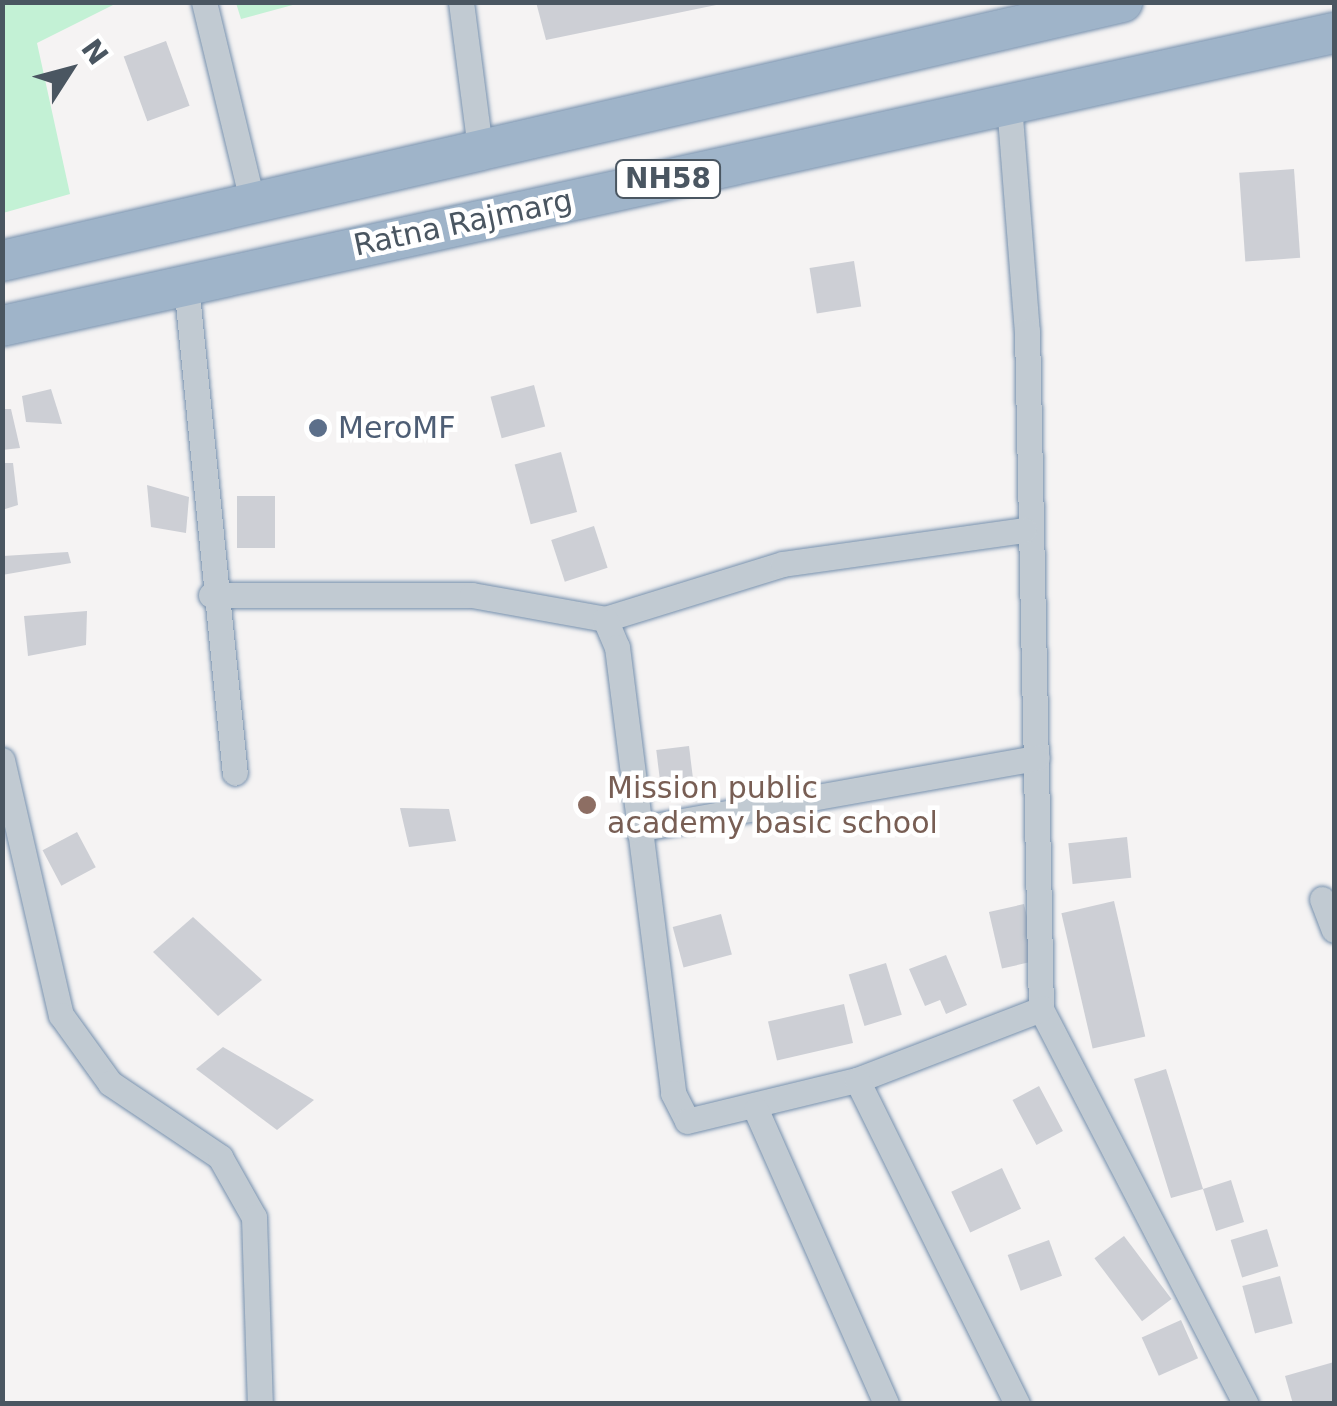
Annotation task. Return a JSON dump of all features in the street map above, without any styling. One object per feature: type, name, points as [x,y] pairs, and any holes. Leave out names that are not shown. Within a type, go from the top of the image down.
[{"type":"highway","name":"NH58","points":[[2,261],[252,200],[1122,2]]},
{"type":"highway","name":"Ratna Rajmarg","points":[[2,326],[1334,33]]},
{"type":"street","points":[[204,2],[252,200]]},
{"type":"street","points":[[460,2],[480,148]]},
{"type":"street","points":[[1009,104],[1027,331],[1024,530],[1037,758],[1040,1009],[1246,1404]]},
{"type":"street","points":[[186,284],[211,596],[235,773]]},
{"type":"street","points":[[211,596],[472,595],[605,619],[782,564],[1024,530]]},
{"type":"street","points":[[605,619],[673,1093],[688,1121],[756,1110],[780,1095],[858,1080],[1040,1009]]},
{"type":"street","points":[[637,830],[1037,758]]},
{"type":"street","points":[[2,760],[61,1015],[110,1083],[220,1157],[254,1217],[260,1404]]},
{"type":"street","points":[[1322,899],[1334,930]]},
{"type":"street","points":[[858,1080],[1017,1404]]},
{"type":"street","points":[[756,1110],[886,1404]]},
{"type":"green space","points":[[3,2],[117,3],[37,43],[70,194],[3,213]]},
{"type":"green space","points":[[236,2],[300,3],[241,19]]},
{"type":"building","points":[[536,2],[721,2],[721,4],[546,40]]},
{"type":"building","points":[[166,41],[190,106],[147,121],[124,56]]},
{"type":"building","points":[[1294,169],[1300,258],[1245,262],[1239,173]]},
{"type":"building","points":[[854,261],[861,306],[817,313],[810,268]]},
{"type":"building","points":[[534,385],[545,427],[502,438],[491,397]]},
{"type":"building","points":[[51,389],[62,424],[26,422],[22,396]]},
{"type":"building","points":[[2,409],[11,409],[20,448],[2,450]]},
{"type":"building","points":[[561,452],[577,512],[531,524],[515,464]]},
{"type":"building","points":[[2,463],[13,463],[18,505],[2,510]]},
{"type":"building","points":[[147,485],[189,497],[186,533],[151,527]]},
{"type":"building","points":[[237,496],[275,496],[275,548],[237,548]]},
{"type":"building","points":[[594,526],[608,568],[565,582],[551,540]]},
{"type":"building","points":[[68,552],[71,563],[2,575],[3,556]]},
{"type":"building","points":[[87,611],[86,645],[28,656],[24,616]]},
{"type":"building","points":[[689,746],[694,788],[661,792],[656,750]]},
{"type":"building","points":[[400,808],[449,809],[456,841],[409,847]]},
{"type":"building","points":[[77,832],[96,867],[61,886],[43,850]]},
{"type":"building","points":[[1127,837],[1131,878],[1073,884],[1068,843]]},
{"type":"building","points":[[1114,901],[1145,1036],[1093,1049],[1061,913]]},
{"type":"building","points":[[1024,904],[1037,961],[1002,969],[989,912]]},
{"type":"building","points":[[721,914],[732,955],[684,968],[673,927]]},
{"type":"building","points":[[193,917],[262,980],[218,1016],[153,952]]},
{"type":"building","points":[[946,955],[967,1005],[946,1014],[940,1000],[925,1006],[909,969]]},
{"type":"building","points":[[886,963],[902,1015],[864,1026],[849,974]]},
{"type":"building","points":[[844,1004],[853,1043],[777,1061],[768,1022]]},
{"type":"building","points":[[223,1047],[314,1100],[277,1130],[196,1069]]},
{"type":"building","points":[[1166,1069],[1203,1189],[1171,1198],[1134,1079]]},
{"type":"building","points":[[1039,1086],[1063,1131],[1036,1145],[1013,1100]]},
{"type":"building","points":[[1002,1168],[1021,1209],[970,1232],[951,1192]]},
{"type":"building","points":[[1231,1180],[1244,1222],[1216,1231],[1203,1189]]},
{"type":"building","points":[[1267,1229],[1278,1266],[1242,1277],[1231,1240]]},
{"type":"building","points":[[1124,1236],[1172,1299],[1142,1321],[1094,1258]]},
{"type":"building","points":[[1049,1240],[1062,1276],[1021,1291],[1008,1255]]},
{"type":"building","points":[[1280,1276],[1293,1323],[1255,1333],[1242,1286]]},
{"type":"building","points":[[1181,1320],[1198,1358],[1159,1376],[1142,1337]]},
{"type":"building","points":[[1334,1362],[1334,1404],[1293,1404],[1285,1376]]},
{"type":"place","name":"MeroMF","points":[[318,428]]},
{"type":"place","name":"Mission public academy basic school","points":[[587,805]]}]
